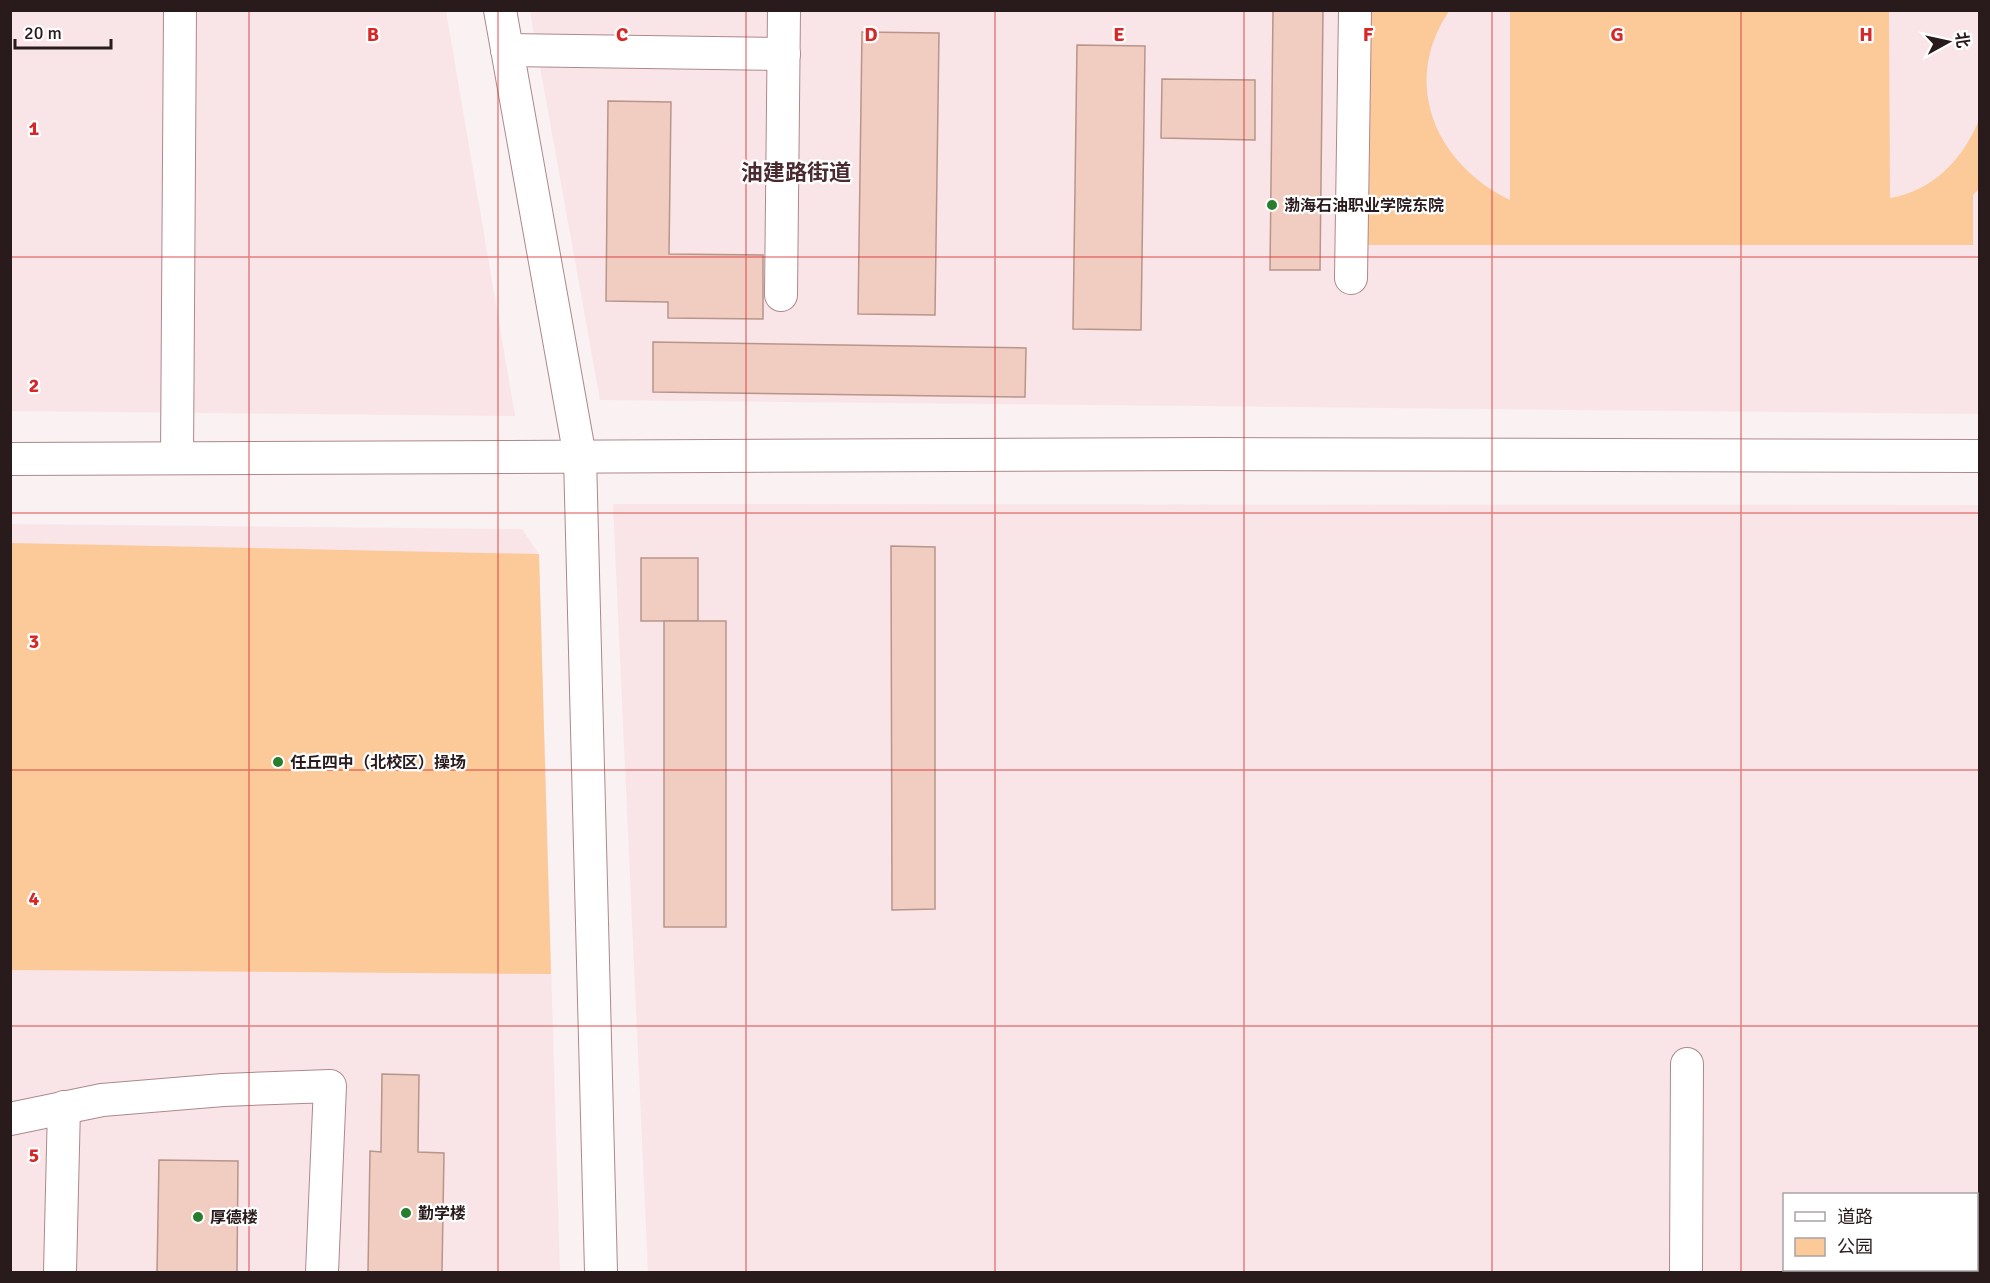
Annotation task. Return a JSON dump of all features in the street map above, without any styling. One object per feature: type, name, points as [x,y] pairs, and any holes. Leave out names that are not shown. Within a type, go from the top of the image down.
[{"type":"street","points":[[177,458],[180,10]]},
{"type":"street","points":[[500,10],[580,457],[601,1272]]},
{"type":"street","points":[[781,295],[784,10]]},
{"type":"street","points":[[1351,278],[1355,10]]},
{"type":"street","points":[[507,50],[784,54]]},
{"type":"street","points":[[10,459],[1980,456]]},
{"type":"street","points":[[1686,1272],[1687,1064]]},
{"type":"street","points":[[10,1119],[102,1100],[223,1090],[330,1086],[322,1272]]},
{"type":"street","points":[[60,1272],[64,1107]]},
{"type":"shaded area","points":[[11,11],[446,11],[515,416],[11,411]]},
{"type":"shaded area","name":"渤海石油职业学院东院","points":[[530,11],[1979,11],[1979,414],[600,400]]},
{"type":"shaded area","points":[[613,504],[1979,505],[1979,1272],[648,1272]]},
{"type":"shaded area","points":[[11,524],[522,529],[539,554],[560,1272],[11,1272]]},
{"type":"green space","points":[[1371,11],[1449,11],[1435,39],[1427,66],[1427,93],[1433,119],[1445,144],[1462,166],[1484,185],[1510,200],[1510,11],[1889,11],[1890,198],[1920,188],[1945,171],[1964,148],[1979,120],[1979,189],[1973,195],[1973,245],[1367,245]]},
{"type":"green space","name":"任丘四中（北校区）操场","points":[[11,543],[539,554],[551,974],[11,970]]},
{"type":"building","points":[[1273,10],[1323,10],[1320,270],[1270,270]]},
{"type":"building","points":[[862,32],[939,33],[935,315],[858,314]]},
{"type":"building","points":[[1077,45],[1145,46],[1141,330],[1073,329]]},
{"type":"building","points":[[1162,79],[1255,80],[1255,140],[1161,138]]},
{"type":"building","points":[[608,101],[671,102],[669,254],[763,255],[763,319],[668,318],[668,302],[606,301]]},
{"type":"building","points":[[653,342],[1026,348],[1025,397],[653,392]]},
{"type":"building","points":[[891,546],[935,547],[935,909],[892,910]]},
{"type":"building","points":[[641,558],[698,558],[698,621],[641,621]]},
{"type":"building","points":[[664,621],[726,621],[726,927],[664,927]]},
{"type":"building","name":"勤学楼","points":[[382,1074],[419,1075],[418,1152],[444,1153],[442,1272],[368,1272],[370,1151],[381,1152]]},
{"type":"building","name":"厚德楼","points":[[159,1160],[238,1161],[237,1272],[157,1272]]},
{"type":"place","name":"渤海石油职业学院东院","points":[[1272,205]]},
{"type":"place","name":"任丘四中（北校区）操场","points":[[278,762]]},
{"type":"place","name":"勤学楼","points":[[406,1213]]},
{"type":"place","name":"厚德楼","points":[[198,1217]]},
{"type":"district","name":"油建路街道","points":[[796,172]]}]
